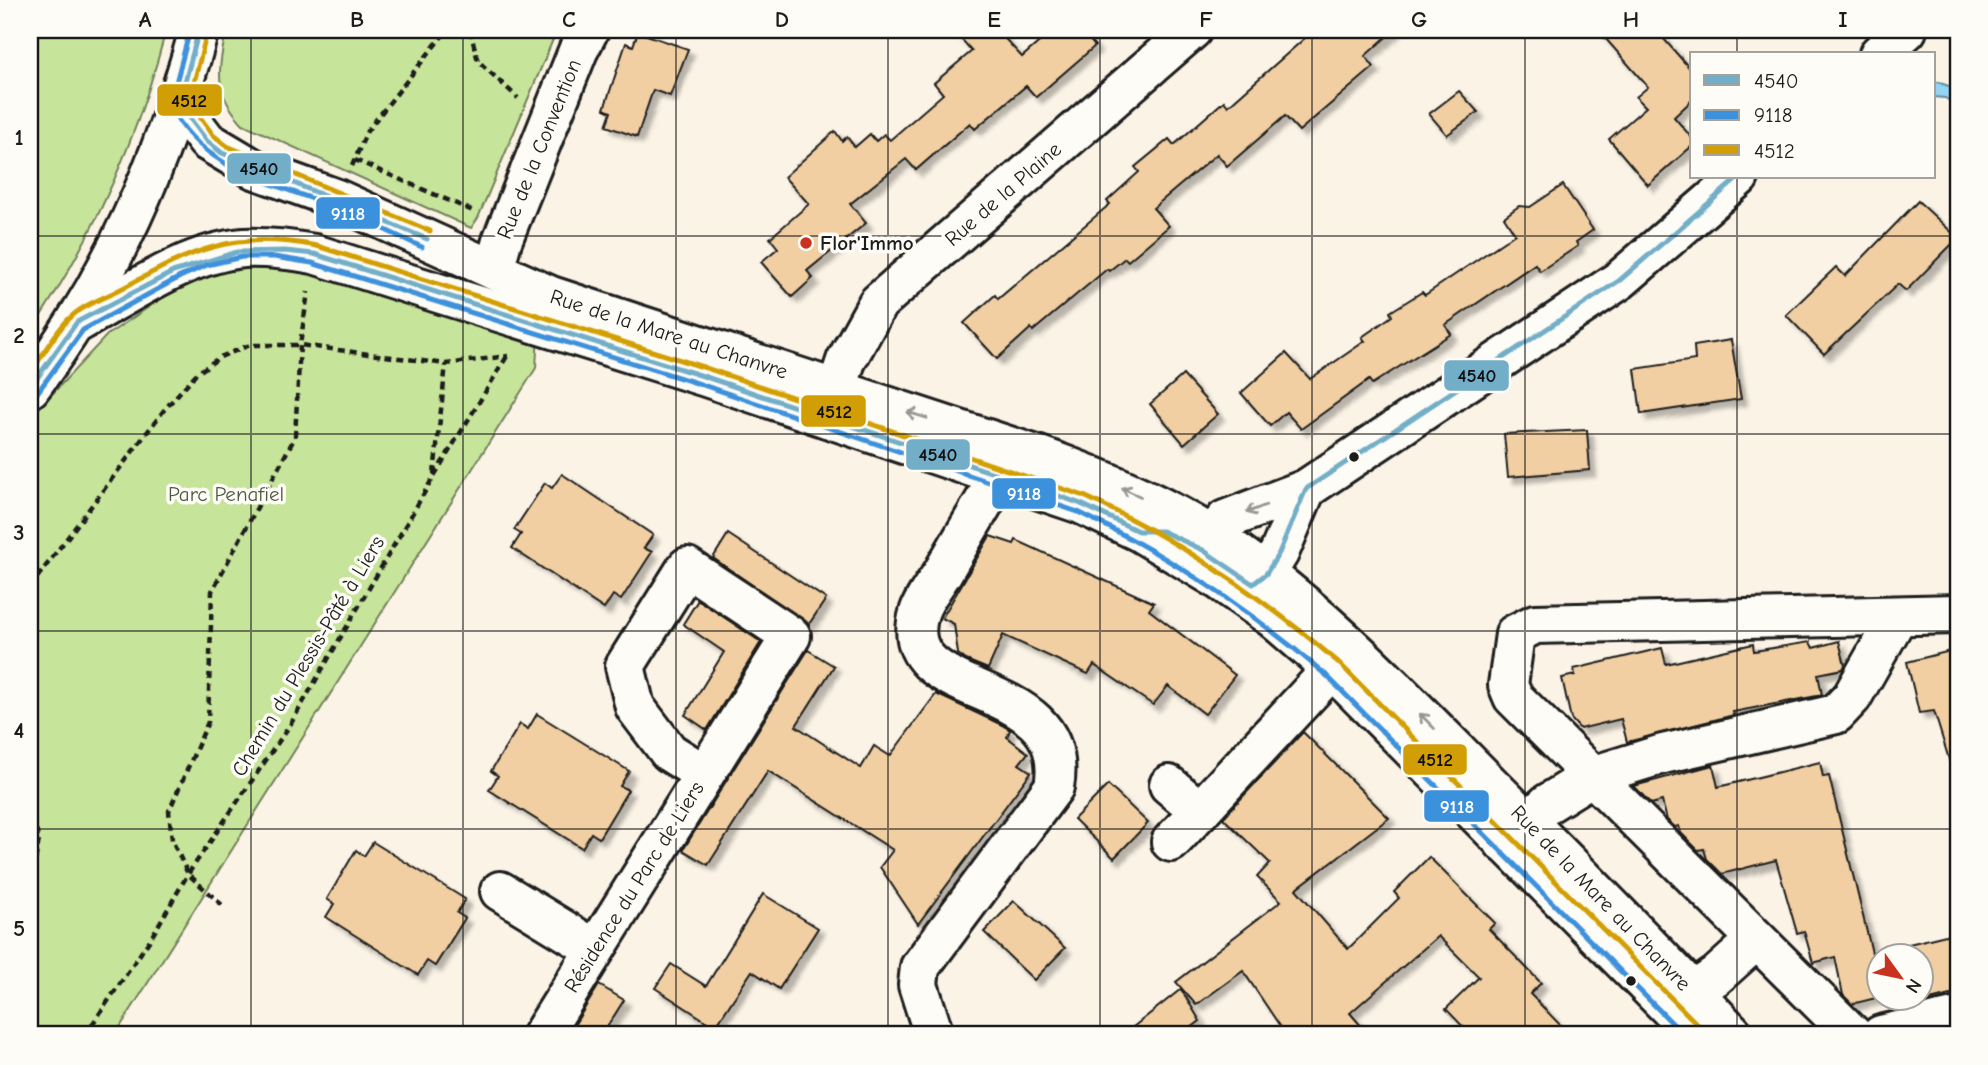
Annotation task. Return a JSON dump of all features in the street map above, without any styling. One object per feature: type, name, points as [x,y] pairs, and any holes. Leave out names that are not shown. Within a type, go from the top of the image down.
[{"type":"main road","name":"Rue de la Mare au Chanvre","points":[[30,388],[77,323],[126,230],[162,152],[179,104],[199,30]]},
{"type":"main road","name":"Rue de la Convention","points":[[498,255],[548,125],[589,30]]},
{"type":"main road","name":"Rue de la Plaine","points":[[831,403],[846,361],[878,303],[1192,30]]},
{"type":"main road","points":[[1881,52],[1908,30]]},
{"type":"main road","name":"Rue de la Mare au Chanvre","points":[[179,104],[207,141],[222,153],[254,169],[498,255],[551,296],[831,403],[1000,475],[1081,504],[1138,531],[1216,578],[1274,619],[1516,832],[1694,993],[1734,1035]]},
{"type":"main road","points":[[1138,531],[1162,531],[1207,544],[1225,520],[1306,489],[1620,280],[1737,178]]},
{"type":"main road","name":"Rue de la Mare au Chanvre","points":[[77,323],[204,257],[241,248],[275,248],[314,254],[517,318],[1100,478],[1156,504],[1207,544],[1359,652],[1516,832],[1627,968],[1696,1035]]},
{"type":"main road","points":[[934,1035],[918,985],[920,967],[1054,787],[1056,775],[1052,747],[1032,716],[941,673],[925,656],[918,634],[923,606],[1000,475]]},
{"type":"main road","points":[[1274,619],[1259,579],[1279,554],[1306,489]]},
{"type":"main road","name":"Résidence du Parc de Liers","points":[[542,1035],[791,636],[687,567],[625,666],[635,707],[668,752],[704,774]]},
{"type":"main road","points":[[1853,1035],[1755,941],[1513,697],[1507,685],[1515,634],[1535,624],[1958,614]]},
{"type":"main road","points":[[1516,832],[1547,804],[1592,776],[1663,754],[1836,714],[1852,698],[1898,616]]},
{"type":"main road","points":[[1171,842],[1332,669]]},
{"type":"main road","points":[[1170,785],[1200,811]]},
{"type":"main road","points":[[500,891],[595,948]]},
{"type":"main road","points":[[1627,968],[1681,1000],[1694,993],[1755,941]]},
{"type":"main road","points":[[1881,1035],[1958,1017]]},
{"type":"path","points":[[447,30],[367,131],[355,160],[487,218],[498,255]]},
{"type":"path","points":[[470,30],[478,61],[548,125]]},
{"type":"path","points":[[222,905],[188,874],[172,840],[169,811],[208,722],[212,591],[295,437],[300,345],[310,282]]},
{"type":"path","name":"Chemin du Plessis-Pâté à Liers","points":[[85,1035],[151,938],[188,874],[290,726],[433,476],[508,356],[517,318]]},
{"type":"path","points":[[30,587],[118,468],[196,374],[219,357],[250,345],[300,345],[446,364],[508,356]]},
{"type":"path","points":[[433,476],[446,364]]},
{"type":"path","points":[[30,806],[39,840],[30,887]]},
{"type":"path","points":[[30,1008],[37,1035]]},
{"type":"green space","points":[[30,30],[166,30],[142,110],[111,187],[73,261],[30,332]]},
{"type":"green space","points":[[226,30],[557,30],[478,218],[471,228],[243,124],[226,101],[220,80]]},
{"type":"green space","name":"Parc Penafiel","points":[[261,267],[288,268],[538,333],[536,368],[115,1035],[30,1035],[30,418],[107,335],[167,295],[217,272]]},
{"type":"water","points":[[1936,82],[1958,89],[1958,106],[1945,98],[1936,97]]},
{"type":"building","points":[[953,30],[997,30],[1022,57],[1053,30],[1081,30],[1095,46],[1036,97],[1026,86],[975,129],[970,123],[916,170],[906,159],[850,204],[866,223],[807,271],[813,278],[792,297],[761,262],[778,248],[770,238],[809,204],[784,177],[835,131],[842,141],[847,137],[855,147],[870,134],[876,141],[884,134],[890,140],[943,94],[934,83],[972,51]]},
{"type":"building","points":[[1314,30],[1394,30],[1365,56],[1374,67],[1299,131],[1285,116],[1227,166],[1217,154],[1153,208],[1169,226],[1128,261],[1125,258],[1109,271],[1107,269],[1033,331],[1031,328],[997,359],[964,323],[995,295],[998,299],[1110,204],[1107,201],[1139,172],[1135,167],[1169,139],[1174,145],[1224,101],[1228,106]]},
{"type":"building","points":[[1598,30],[1656,30],[1690,69],[1690,102],[1674,117],[1690,136],[1690,148],[1648,185],[1609,139],[1646,107],[1636,97],[1648,87]]},
{"type":"building","points":[[638,32],[688,49],[670,96],[653,90],[637,137],[606,126],[611,112],[604,109],[626,43],[633,46]]},
{"type":"building","points":[[1459,91],[1478,112],[1447,135],[1429,114]]},
{"type":"building","points":[[1563,185],[1593,230],[1576,242],[1578,246],[1540,271],[1535,264],[1445,325],[1451,334],[1372,384],[1369,380],[1301,429],[1286,412],[1270,426],[1241,393],[1286,353],[1310,379],[1365,341],[1362,337],[1392,316],[1390,312],[1422,292],[1425,295],[1515,234],[1504,217],[1519,206],[1530,207]]},
{"type":"building","points":[[1918,201],[1958,238],[1906,291],[1898,284],[1824,354],[1786,315],[1836,267],[1845,276]]},
{"type":"building","points":[[1731,340],[1741,399],[1641,414],[1635,369],[1695,360],[1694,346]]},
{"type":"building","points":[[1183,375],[1218,414],[1184,444],[1150,404]]},
{"type":"building","points":[[1587,430],[1590,470],[1508,477],[1504,434]]},
{"type":"building","points":[[562,474],[653,535],[644,548],[652,552],[621,600],[613,595],[604,609],[512,548],[521,534],[514,530],[545,483],[552,488]]},
{"type":"building","points":[[728,534],[826,599],[809,624],[713,558]]},
{"type":"building","points":[[990,536],[1014,544],[1016,540],[1154,603],[1149,610],[1235,675],[1205,714],[1168,686],[1153,705],[1094,665],[1088,674],[1003,635],[988,669],[966,660],[958,654],[954,624],[942,618]]},
{"type":"building","points":[[698,600],[761,642],[707,730],[685,715],[724,652],[683,624]]},
{"type":"building","points":[[1839,641],[1845,665],[1843,669],[1818,674],[1822,695],[1733,712],[1734,715],[1627,742],[1621,719],[1580,729],[1571,719],[1562,678],[1575,675],[1574,669],[1662,648],[1666,664],[1753,644],[1754,651],[1810,642],[1813,648]]},
{"type":"building","points":[[1958,649],[1958,765],[1951,766],[1934,711],[1919,713],[1907,662]]},
{"type":"building","points":[[808,650],[834,666],[796,726],[861,768],[874,746],[890,756],[936,694],[1010,730],[1007,737],[1028,753],[1019,764],[1031,772],[918,924],[880,867],[893,850],[768,771],[708,865],[683,850]]},
{"type":"building","points":[[537,714],[629,771],[620,786],[628,790],[599,838],[591,833],[582,848],[489,790],[498,776],[491,771],[520,724],[528,729]]},
{"type":"building","points":[[1303,732],[1389,818],[1296,889],[1348,949],[1399,898],[1394,892],[1429,857],[1495,923],[1489,929],[1541,983],[1530,994],[1570,1035],[1471,1035],[1446,1009],[1479,977],[1438,936],[1350,1013],[1369,1035],[1286,1035],[1243,971],[1196,1005],[1176,982],[1281,901],[1257,877],[1270,863],[1223,818]]},
{"type":"building","points":[[1820,762],[1823,777],[1829,776],[1869,942],[1866,942],[1866,1000],[1852,1004],[1843,995],[1835,957],[1813,963],[1804,931],[1797,933],[1776,860],[1722,874],[1707,859],[1704,849],[1698,850],[1681,833],[1679,826],[1675,827],[1667,820],[1662,801],[1651,804],[1634,786],[1713,765],[1718,787]]},
{"type":"building","points":[[1108,785],[1148,823],[1114,858],[1074,819]]},
{"type":"building","points":[[373,842],[465,899],[457,913],[465,918],[435,966],[427,961],[418,975],[326,917],[334,904],[327,899],[356,850],[364,856]]},
{"type":"building","points":[[763,894],[818,928],[779,989],[752,971],[715,1027],[655,988],[671,964],[706,986]]},
{"type":"building","points":[[1014,901],[1065,948],[1034,980],[984,932]]},
{"type":"building","points":[[1958,932],[1958,993],[1936,998],[1936,942],[1917,942]]},
{"type":"building","points":[[599,985],[624,1000],[602,1035],[568,1035]]},
{"type":"building","points":[[1181,989],[1200,1021],[1182,1035],[1123,1035]]},
{"type":"transit line","name":"9118","points":[[190,30],[170,105],[183,127],[200,145],[219,160],[241,171],[345,212],[422,247]]},
{"type":"transit line","name":"4540","points":[[199,30],[179,104],[207,141],[222,153],[427,239]]},
{"type":"transit line","name":"4512","points":[[207,32],[189,102],[213,135],[227,146],[430,231]]},
{"type":"transit line","name":"4540","points":[[30,388],[77,322],[173,272],[237,252],[285,251],[314,254],[703,376],[1026,484],[1081,504],[1138,531],[1162,531],[1203,550],[1253,584],[1266,574],[1279,553],[1306,489],[1620,280],[1738,178]]},
{"type":"transit line","name":"4512","points":[[30,373],[65,323],[89,304],[172,262],[216,246],[238,242],[287,242],[317,246],[706,368],[1084,496],[1152,531],[1217,570],[1279,614],[1338,662],[1702,1029]]},
{"type":"transit line","name":"9118","points":[[37,393],[83,330],[207,265],[242,257],[274,257],[312,263],[700,384],[1078,512],[1144,546],[1207,585],[1268,628],[1326,675],[1684,1035]]},
{"type":"place","name":"Flor'Immo","points":[[806,243]]}]
